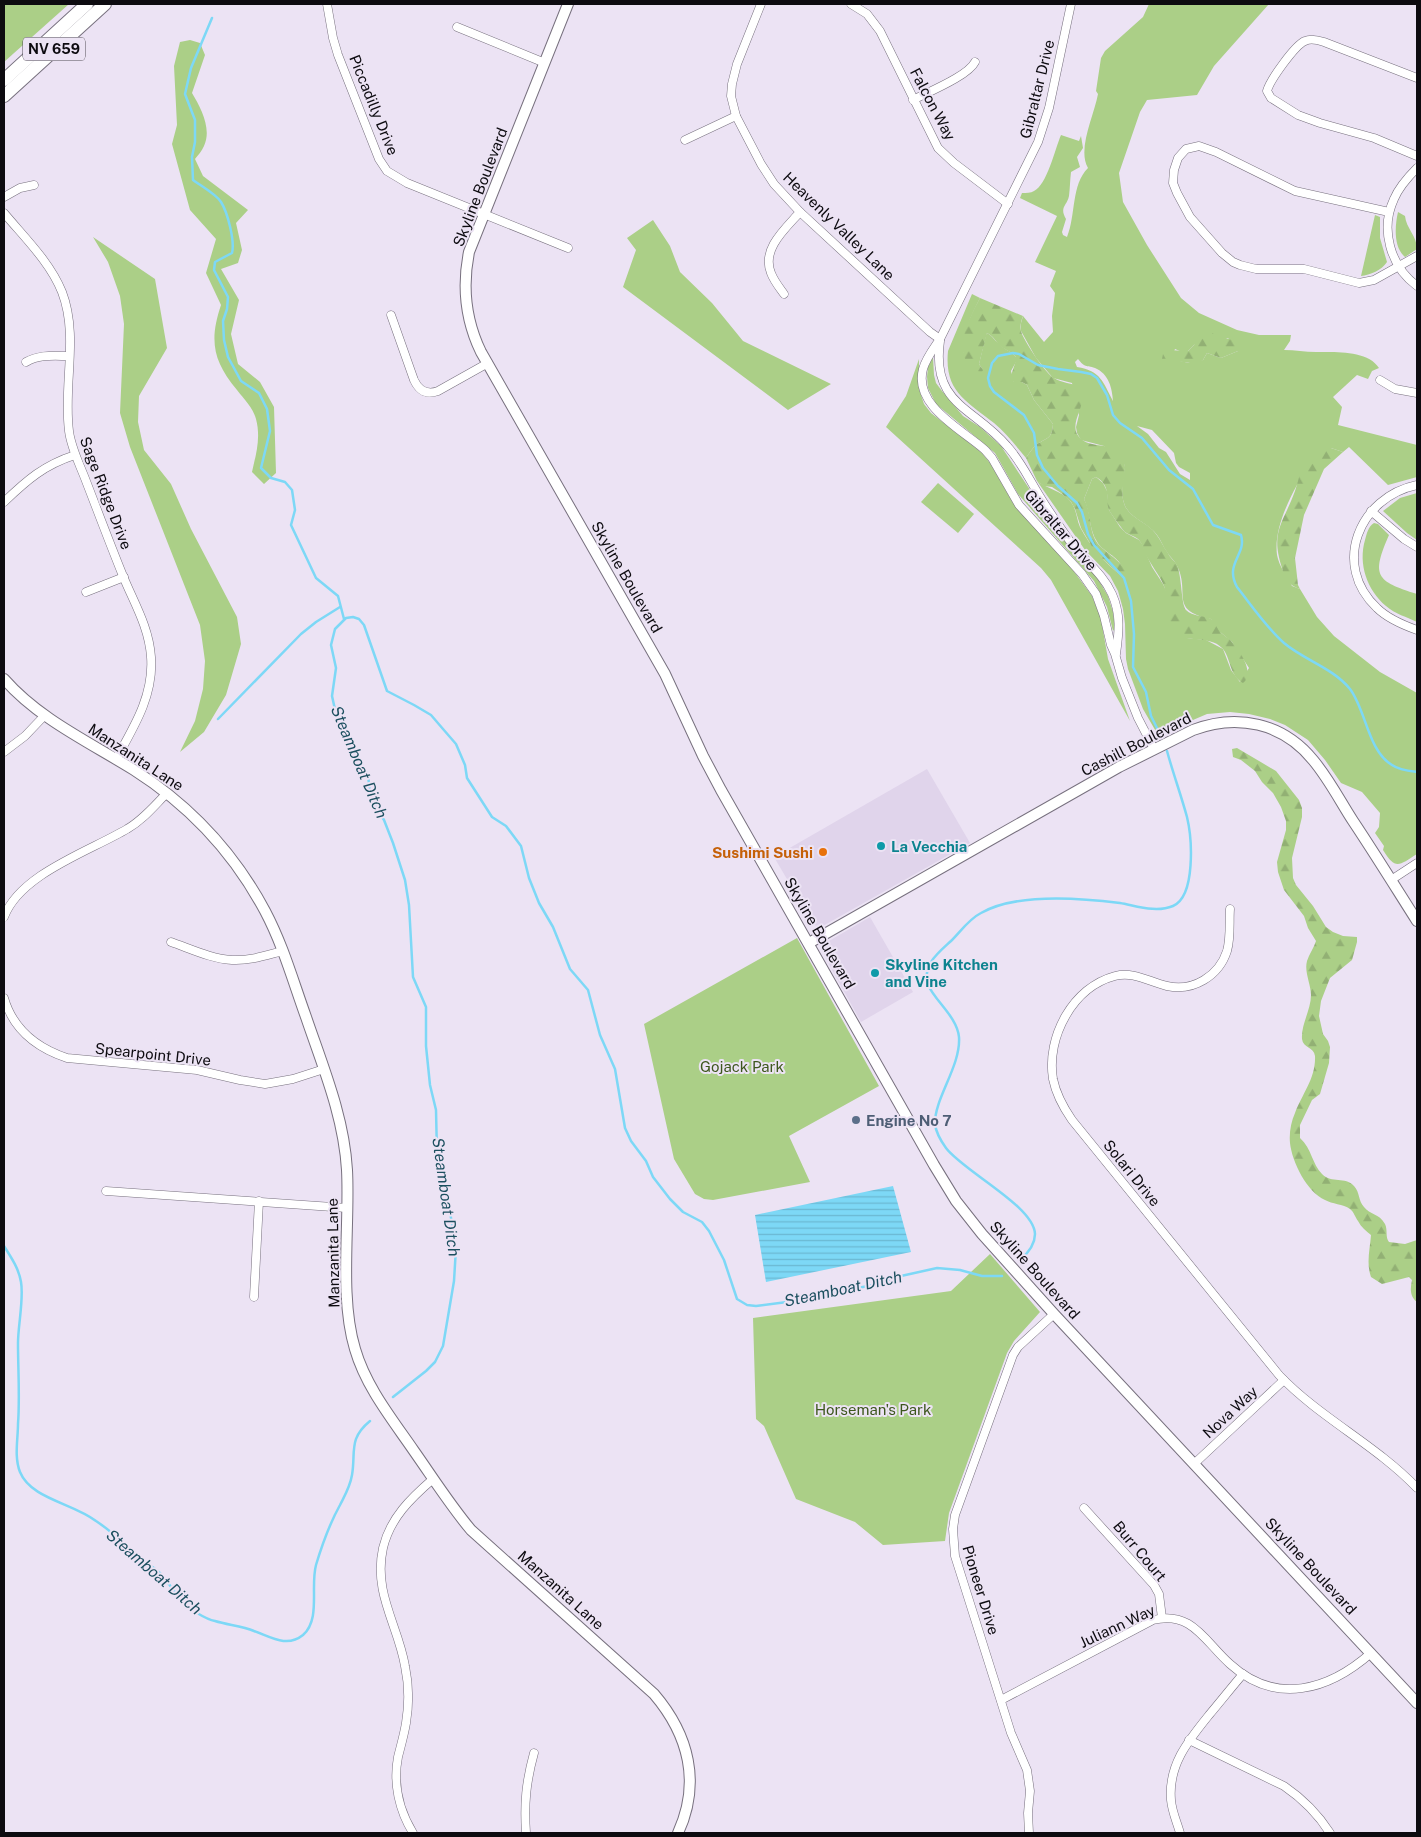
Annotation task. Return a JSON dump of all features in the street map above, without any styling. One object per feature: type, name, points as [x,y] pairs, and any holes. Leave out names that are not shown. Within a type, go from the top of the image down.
[{"type":"main road","name":"NV 659","points":[[4,80],[87,4]]},
{"type":"main road","name":"NV 659","points":[[4,96],[105,4]]},
{"type":"street","name":"Piccadilly Drive","points":[[328,4],[333,38],[338,54],[383,166],[399,180],[568,248]]},
{"type":"street","name":"Skyline Boulevard","points":[[568,4],[469,252],[465,284],[468,318],[474,338],[665,674],[710,770],[956,1201],[982,1234],[1054,1314],[1417,1703]]},
{"type":"street","name":"Heavenly Valley Lane","points":[[760,4],[734,75],[731,96],[736,116],[766,173],[800,212],[930,332],[940,339]]},
{"type":"street","name":"Falcon Way","points":[[851,4],[860,9],[874,22],[938,148],[954,163],[1008,204]]},
{"type":"street","name":"Gibraltar Drive","points":[[1071,4],[1046,120],[1038,142],[940,339],[922,371],[924,391],[929,402],[940,415],[989,454],[1019,504],[1090,584],[1101,606],[1111,645],[1116,654]]},
{"type":"street","points":[[457,27],[545,63]]},
{"type":"street","points":[[1417,78],[1324,42],[1311,39],[1300,44],[1271,80],[1267,90],[1271,98],[1298,115],[1368,136],[1417,156]]},
{"type":"street","points":[[913,100],[964,73],[975,62]]},
{"type":"street","points":[[685,140],[736,116]]},
{"type":"street","points":[[1389,212],[1295,191],[1203,146],[1191,146],[1181,153],[1174,170],[1173,183],[1182,204],[1195,224],[1233,262],[1256,269],[1304,269],[1359,283],[1374,280],[1417,256]]},
{"type":"street","points":[[1417,168],[1397,193],[1389,212],[1387,223],[1389,242],[1394,257],[1400,267],[1417,286]]},
{"type":"street","points":[[4,197],[20,188],[34,185]]},
{"type":"street","points":[[784,294],[770,272],[769,259],[777,238],[800,212]]},
{"type":"street","name":"Sage Ridge Drive","points":[[4,213],[48,267],[62,291],[70,326],[69,433],[124,577],[146,626],[150,641],[152,675],[144,707],[116,759]]},
{"type":"street","points":[[391,315],[416,385],[424,392],[438,392],[488,363]]},
{"type":"street","name":"Gibraltar Drive","points":[[940,339],[939,363],[942,378],[949,393],[958,405],[991,430],[1011,450],[1079,554],[1097,572],[1111,592],[1119,620],[1116,654],[1118,666],[1132,703],[1154,749]]},
{"type":"street","points":[[26,362],[34,357],[69,356]]},
{"type":"street","points":[[1380,380],[1396,389],[1417,393]]},
{"type":"street","points":[[4,502],[44,468],[58,460],[76,455]]},
{"type":"street","points":[[1417,485],[1395,492],[1371,511],[1361,526],[1355,545],[1355,566],[1360,586],[1378,609],[1394,620],[1417,630]]},
{"type":"street","points":[[1371,511],[1404,539],[1417,546]]},
{"type":"street","points":[[86,592],[124,577]]},
{"type":"street","name":"Manzanita Lane","points":[[4,679],[45,715],[167,793],[201,823],[232,860],[259,901],[283,951],[337,1109],[347,1170],[348,1311],[356,1351],[372,1389],[450,1504],[472,1530],[654,1694],[668,1712],[683,1741],[689,1767],[689,1796],[686,1812],[678,1833]]},
{"type":"street","points":[[4,752],[25,736],[45,715]]},
{"type":"street","name":"Cashill Boulevard","points":[[809,944],[1154,749],[1193,730],[1218,722],[1242,722],[1278,732],[1298,745],[1319,767],[1417,921]]},
{"type":"street","points":[[4,914],[14,898],[36,878],[128,829],[148,813],[167,793]]},
{"type":"street","points":[[1391,880],[1417,863]]},
{"type":"street","name":"Solari Drive","points":[[1230,909],[1227,952],[1216,970],[1197,984],[1176,988],[1142,977],[1124,975],[1104,980],[1083,995],[1064,1018],[1058,1030],[1052,1061],[1053,1079],[1057,1095],[1072,1120],[1284,1380],[1387,1461],[1417,1488]]},
{"type":"street","points":[[171,942],[212,956],[233,960],[246,960],[283,951]]},
{"type":"street","name":"Spearpoint Drive","points":[[4,998],[12,1018],[30,1039],[48,1050],[68,1058],[197,1070],[264,1084],[293,1079],[324,1069]]},
{"type":"street","points":[[106,1191],[347,1208]]},
{"type":"street","points":[[254,1297],[259,1202]]},
{"type":"street","name":"Pioneer Drive","points":[[1029,1833],[1030,1780],[1014,1742],[955,1556],[953,1529],[955,1515],[1013,1355],[1018,1347],[1054,1314]]},
{"type":"street","name":"Nova Way","points":[[1195,1463],[1284,1380]]},
{"type":"street","points":[[413,1833],[404,1818],[397,1790],[398,1758],[406,1724],[408,1704],[406,1667],[383,1594],[381,1563],[386,1539],[395,1518],[434,1479]]},
{"type":"street","name":"Burr Court","points":[[1084,1508],[1154,1585],[1158,1594],[1162,1618]]},
{"type":"street","name":"Juliann Way","points":[[1001,1700],[1153,1620],[1162,1618],[1177,1618],[1195,1627],[1242,1674],[1269,1686],[1284,1688],[1314,1686],[1344,1674],[1371,1653]]},
{"type":"street","points":[[1180,1833],[1173,1812],[1171,1787],[1178,1759],[1190,1740],[1242,1674]]},
{"type":"street","points":[[1190,1740],[1284,1786],[1298,1796],[1321,1819],[1330,1833]]},
{"type":"street","points":[[526,1833],[525,1794],[527,1776],[534,1753]]},
{"type":"shaded area","points":[[927,769],[970,843],[821,927],[814,925],[774,857]]},
{"type":"shaded area","points":[[870,917],[913,992],[861,1022],[824,952],[829,941]]},
{"type":"green space","points":[[4,4],[69,4],[4,62]]},
{"type":"green space","points":[[1149,4],[1269,4],[1214,66],[1197,95],[1147,100],[1140,112],[1119,173],[1123,202],[1147,245],[1181,298],[1199,313],[1237,330],[1259,335],[1291,335],[1290,341],[1284,350],[1350,353],[1374,362],[1379,368],[1372,371],[1368,379],[1357,375],[1333,397],[1342,407],[1338,425],[1417,445],[1417,477],[1388,485],[1349,447],[1343,452],[1331,448],[1297,485],[1282,519],[1277,537],[1277,555],[1283,571],[1292,586],[1300,589],[1317,617],[1334,636],[1380,672],[1417,693],[1417,854],[1402,863],[1395,863],[1387,857],[1383,850],[1384,846],[1375,833],[1379,827],[1380,813],[1362,792],[1341,783],[1308,740],[1285,725],[1249,714],[1230,712],[1207,714],[1158,735],[1143,709],[1128,669],[1125,624],[1118,591],[1110,576],[1085,550],[1037,481],[1062,494],[1070,501],[1080,527],[1093,548],[1123,577],[1119,562],[1101,547],[1096,540],[1084,499],[1092,479],[1096,477],[1103,483],[1107,491],[1109,510],[1120,527],[1142,544],[1152,567],[1163,584],[1187,638],[1206,640],[1223,649],[1231,670],[1240,682],[1249,668],[1232,642],[1219,631],[1211,619],[1189,611],[1183,599],[1182,583],[1175,562],[1153,531],[1134,517],[1126,508],[1122,494],[1125,465],[1104,446],[1081,440],[1076,427],[1079,415],[1072,383],[1053,378],[1036,358],[1021,331],[1023,316],[1044,342],[1053,332],[1052,316],[1055,293],[1050,286],[1056,271],[1035,262],[1057,216],[1020,198],[1022,193],[1033,192],[1043,182],[1061,135],[1079,141],[1081,136],[1083,148],[1077,157],[1080,167],[1071,172],[1069,196],[1063,209],[1066,219],[1062,232],[1067,237],[1076,192],[1088,168],[1084,152],[1085,142],[1098,94],[1096,91],[1101,58],[1105,51],[1143,17]],"holes":[[[1215,335],[1220,338],[1228,338],[1238,351],[1221,358],[1207,353],[1203,360],[1189,363],[1171,359],[1175,349],[1182,352],[1188,351],[1194,345]],[[1078,359],[1084,365],[1095,368],[1104,374],[1111,386],[1113,401],[1100,378],[1091,371],[1077,367],[1075,362]],[[1137,426],[1152,430],[1174,453],[1179,467],[1190,473],[1190,480],[1180,474],[1166,452],[1159,448],[1148,434]]]},
{"type":"green space","points":[[190,40],[200,43],[205,55],[192,93],[202,112],[207,133],[204,146],[195,159],[203,176],[248,210],[236,223],[242,250],[238,263],[221,269],[239,300],[231,334],[238,364],[260,382],[274,407],[276,473],[264,484],[252,472],[258,439],[255,415],[223,370],[218,360],[214,340],[221,305],[206,273],[216,239],[190,210],[172,144],[177,125],[174,66],[180,42]]},
{"type":"green space","points":[[1398,212],[1405,216],[1417,244],[1417,249],[1405,257],[1398,248],[1397,242],[1396,223]]},
{"type":"green space","points":[[1375,215],[1380,217],[1380,238],[1387,262],[1375,272],[1361,276]]},
{"type":"green space","points":[[653,220],[670,246],[680,272],[712,303],[743,341],[831,384],[788,410],[623,287],[636,250],[627,238]]},
{"type":"green space","points":[[93,237],[155,279],[167,348],[139,396],[138,422],[144,450],[171,484],[191,529],[237,617],[241,644],[226,695],[204,732],[180,752],[195,721],[203,689],[205,661],[200,625],[130,447],[120,413],[124,324],[120,296],[108,262]]},
{"type":"green space","points":[[972,294],[980,298],[968,324],[963,352],[983,370],[979,364],[986,335],[987,333],[991,335],[1001,346],[1016,357],[1016,362],[1011,371],[1014,382],[1022,382],[1027,385],[1034,400],[1053,424],[1050,436],[1036,445],[1026,458],[998,427],[959,394],[950,376],[948,351]]},
{"type":"green space","points":[[980,298],[1023,316],[1021,331],[1026,342],[1050,375],[1057,380],[1080,387],[1082,399],[1075,428],[1077,434],[1087,442],[1114,449],[1123,457],[1125,468],[1123,497],[1126,508],[1158,536],[1177,565],[1186,610],[1192,614],[1213,620],[1221,632],[1238,650],[1245,662],[1248,674],[1247,679],[1243,683],[1235,676],[1225,652],[1217,644],[1210,641],[1190,639],[1178,635],[1174,630],[1169,620],[1164,586],[1139,541],[1125,532],[1110,512],[1106,488],[1101,481],[1096,477],[1092,479],[1084,499],[1093,533],[1098,544],[1123,567],[1127,577],[1123,577],[1095,552],[1081,528],[1071,502],[1052,487],[1044,486],[1037,481],[1026,458],[1036,445],[1050,436],[1053,424],[1034,400],[1027,385],[1022,382],[1014,382],[1011,379],[1016,357],[999,345],[987,333],[979,364],[983,370],[982,372],[978,372],[969,365],[965,358],[963,340],[968,322]]},
{"type":"green space","points":[[1211,333],[1238,342],[1240,346],[1238,351],[1221,358],[1207,353],[1203,360],[1197,364],[1162,359],[1163,354],[1168,350],[1188,351],[1201,338]]},
{"type":"green space","points":[[933,357],[936,383],[963,416],[980,427],[1001,446],[1058,532],[1077,557],[1096,576],[1108,596],[1113,612],[1115,628],[1113,631],[1107,607],[1094,581],[1018,494],[995,453],[936,404],[928,388],[927,377],[928,367]]},
{"type":"green space","points":[[919,359],[919,389],[924,404],[931,413],[982,453],[990,463],[1013,503],[1070,566],[1092,596],[1101,619],[1108,659],[1130,721],[1051,580],[1041,568],[886,427],[906,396]]},
{"type":"green space","points":[[1321,447],[1343,452],[1324,469],[1304,515],[1295,558],[1300,589],[1290,583],[1284,575],[1277,545],[1278,536],[1303,465],[1310,454]]},
{"type":"green space","points":[[938,483],[974,514],[958,533],[921,502]]},
{"type":"green space","points":[[1417,493],[1417,540],[1383,511],[1400,498]]},
{"type":"green space","points":[[1374,523],[1378,524],[1389,535],[1380,560],[1379,568],[1381,575],[1393,585],[1417,594],[1417,622],[1390,609],[1379,600],[1369,584],[1364,567],[1363,549],[1368,530]]},
{"type":"green space","points":[[1237,748],[1276,771],[1299,800],[1302,808],[1302,817],[1292,858],[1293,878],[1326,927],[1343,936],[1357,937],[1352,960],[1330,978],[1321,1001],[1319,1016],[1323,1034],[1330,1047],[1329,1063],[1320,1094],[1312,1100],[1300,1125],[1300,1138],[1322,1174],[1330,1179],[1347,1181],[1354,1186],[1364,1207],[1383,1220],[1389,1242],[1405,1244],[1417,1240],[1417,1302],[1412,1295],[1412,1280],[1409,1277],[1382,1284],[1371,1277],[1369,1261],[1371,1235],[1365,1230],[1350,1209],[1325,1200],[1312,1190],[1301,1176],[1291,1151],[1291,1124],[1311,1079],[1315,1064],[1314,1053],[1304,1044],[1302,1033],[1311,995],[1306,965],[1316,941],[1308,928],[1304,916],[1284,890],[1278,872],[1277,862],[1286,830],[1286,821],[1281,807],[1273,793],[1262,782],[1255,771],[1241,760],[1233,757],[1232,749]]},
{"type":"green space","name":"Gojack Park","points":[[797,938],[879,1086],[789,1136],[810,1182],[713,1200],[704,1199],[695,1194],[674,1159],[644,1024]]},
{"type":"green space","name":"Horseman's Park","points":[[990,1254],[1040,1312],[1014,1341],[1007,1353],[949,1513],[945,1541],[883,1545],[855,1522],[796,1499],[764,1426],[756,1419],[753,1318],[951,1291]]},
{"type":"water","points":[[893,1186],[911,1252],[766,1282],[755,1215]]},
{"type":"waterway","points":[[212,18],[191,68],[185,94],[195,120],[195,142],[192,157],[193,180],[219,199],[226,213],[232,235],[232,253],[215,262],[214,270],[228,297],[223,321],[224,340],[228,357],[241,381],[259,393],[267,409],[270,431],[261,468],[271,478],[285,482],[292,490],[295,510],[291,525],[316,578],[338,596],[344,619]]},
{"type":"waterway","name":"Steamboat Ditch","points":[[1159,732],[1151,716],[1146,692],[1133,667],[1134,634],[1131,601],[1124,578],[1094,545],[1077,503],[1058,486],[1043,468],[1037,455],[1034,433],[1024,415],[994,392],[990,386],[988,378],[992,363],[998,356],[1013,353],[1019,354],[1038,365],[1091,374],[1097,378],[1107,395],[1113,415],[1120,423],[1142,438],[1169,470],[1193,489],[1213,525],[1241,535],[1241,548],[1234,565],[1234,579],[1237,587],[1259,616],[1284,643],[1335,675],[1350,689],[1360,708],[1372,740],[1384,759],[1398,768],[1417,772]]},
{"type":"waterway","points":[[218,719],[301,634],[340,607]]},
{"type":"waterway","name":"Steamboat Ditch","points":[[393,1397],[435,1362],[443,1346],[454,1281],[456,1248],[445,1182],[437,1154],[436,1110],[430,1085],[426,1046],[426,1007],[413,977],[409,905],[405,880],[384,820],[376,808],[370,793],[368,775],[338,723],[332,696],[336,668],[331,645],[335,629],[346,618],[353,617],[359,619],[364,625],[387,691],[431,715],[456,744],[465,765],[467,778],[492,817],[506,826],[521,846],[529,878],[539,903],[553,927],[570,969],[588,990],[600,1035],[615,1069],[625,1128],[631,1141],[646,1161],[653,1177],[670,1199],[683,1212],[702,1222],[709,1231],[724,1260],[737,1299],[747,1305],[756,1306],[787,1302],[873,1285],[901,1276],[937,1268],[960,1270],[982,1276],[1002,1276]]},
{"type":"waterway","name":"Steamboat Ditch","points":[[1020,1260],[1028,1252],[1034,1241],[1035,1234],[1032,1223],[1011,1201],[955,1157],[946,1148],[936,1131],[936,1114],[956,1059],[959,1037],[950,1016],[928,985],[927,971],[936,955],[969,922],[981,913],[1012,902],[1068,899],[1104,901],[1160,909],[1173,906],[1180,900],[1186,891],[1189,879],[1191,852],[1189,826],[1167,751]]},
{"type":"waterway","name":"Steamboat Ditch","points":[[4,1246],[17,1268],[22,1289],[18,1343],[19,1404],[17,1460],[20,1472],[33,1489],[87,1515],[106,1528],[135,1556],[159,1572],[186,1605],[206,1618],[249,1629],[279,1640],[291,1641],[303,1635],[312,1620],[314,1574],[318,1557],[350,1483],[354,1446],[358,1434],[370,1421]]},
{"type":"place","name":"La Vecchia","points":[[881,846]]},
{"type":"place","name":"Sushimi Sushi","points":[[823,852]]},
{"type":"place","name":"Skyline Kitchen and Vine","points":[[875,973]]},
{"type":"place","name":"Engine No 7","points":[[856,1120]]}]
